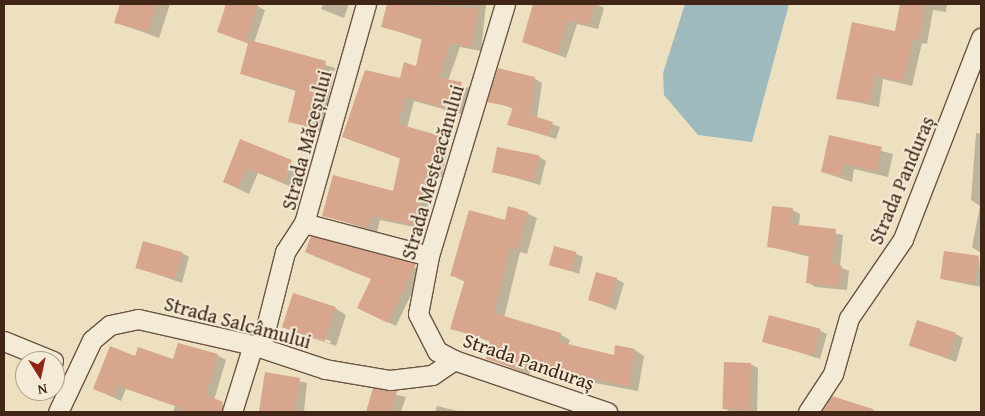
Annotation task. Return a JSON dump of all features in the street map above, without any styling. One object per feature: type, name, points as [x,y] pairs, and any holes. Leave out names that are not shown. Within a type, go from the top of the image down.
[{"type":"street","name":"Strada Măceșului","points":[[366,4],[304,223],[429,256]]},
{"type":"street","name":"Strada Mesteacănului","points":[[437,351],[418,314],[429,256],[505,4]]},
{"type":"street","name":"Strada Panduraș","points":[[808,412],[833,374],[849,318],[903,239],[981,38]]},
{"type":"street","points":[[232,412],[257,346],[282,262],[304,223]]},
{"type":"street","name":"Strada Salcâmului","points":[[58,412],[76,370],[92,340],[110,325],[138,320],[257,346],[325,369],[390,380],[432,375],[454,360]]},
{"type":"street","points":[[4,341],[29,351]]},
{"type":"street","name":"Strada Panduraș","points":[[437,351],[454,360],[607,412]]},
{"type":"street","points":[[65,366],[76,370]]},
{"type":"water","points":[[685,4],[789,4],[752,142],[698,135],[664,95],[663,73]]},
{"type":"building","points":[[120,4],[157,4],[148,32],[114,23]]},
{"type":"building","points":[[226,4],[258,4],[246,42],[217,32]]},
{"type":"building","points":[[387,4],[478,8],[472,47],[451,43],[439,78],[462,82],[453,110],[405,97],[398,124],[441,136],[433,173],[426,172],[415,225],[371,216],[368,228],[322,216],[333,175],[393,191],[400,158],[342,137],[365,70],[400,78],[404,62],[416,66],[422,38],[381,27]]},
{"type":"building","points":[[533,4],[595,4],[589,25],[568,20],[557,54],[522,42]]},
{"type":"building","points":[[900,4],[925,4],[919,40],[913,39],[903,82],[874,75],[871,103],[836,99],[852,22],[895,31]]},
{"type":"building","points":[[249,40],[326,61],[311,127],[288,122],[296,89],[240,74]]},
{"type":"building","points":[[498,68],[535,77],[530,115],[553,122],[548,136],[507,125],[513,107],[487,102]]},
{"type":"building","points":[[829,135],[882,147],[877,171],[843,164],[841,176],[821,172]]},
{"type":"building","points":[[240,139],[292,160],[283,182],[247,168],[238,188],[223,182]]},
{"type":"building","points":[[497,147],[539,155],[534,181],[492,173]]},
{"type":"building","points":[[508,206],[528,212],[517,250],[510,248],[494,313],[561,333],[559,342],[614,355],[615,345],[635,349],[629,387],[552,369],[551,373],[521,366],[520,370],[486,359],[490,340],[450,329],[465,279],[450,276],[469,210],[505,220]]},
{"type":"building","points":[[772,206],[793,208],[791,224],[836,229],[832,264],[842,266],[839,287],[806,283],[809,254],[767,247]]},
{"type":"building","points":[[311,236],[416,264],[388,323],[357,308],[371,279],[305,252]]},
{"type":"building","points":[[143,241],[182,252],[175,279],[135,268]]},
{"type":"building","points":[[554,246],[576,252],[571,271],[549,265]]},
{"type":"building","points":[[944,251],[979,256],[975,284],[940,279]]},
{"type":"building","points":[[596,272],[617,278],[609,306],[588,300]]},
{"type":"building","points":[[293,293],[336,307],[325,341],[282,327]]},
{"type":"building","points":[[769,315],[820,329],[813,356],[762,342]]},
{"type":"building","points":[[917,320],[956,333],[948,358],[909,346]]},
{"type":"building","points":[[178,343],[218,354],[206,395],[223,402],[221,412],[179,412],[181,408],[117,385],[113,397],[93,389],[110,346],[135,356],[138,347],[173,359]]},
{"type":"building","points":[[724,362],[751,363],[749,410],[722,409]]},
{"type":"building","points":[[265,372],[300,378],[294,412],[259,411]]},
{"type":"building","points":[[373,388],[397,391],[391,412],[366,412]]},
{"type":"building","points":[[832,396],[873,409],[872,412],[822,412]]}]
